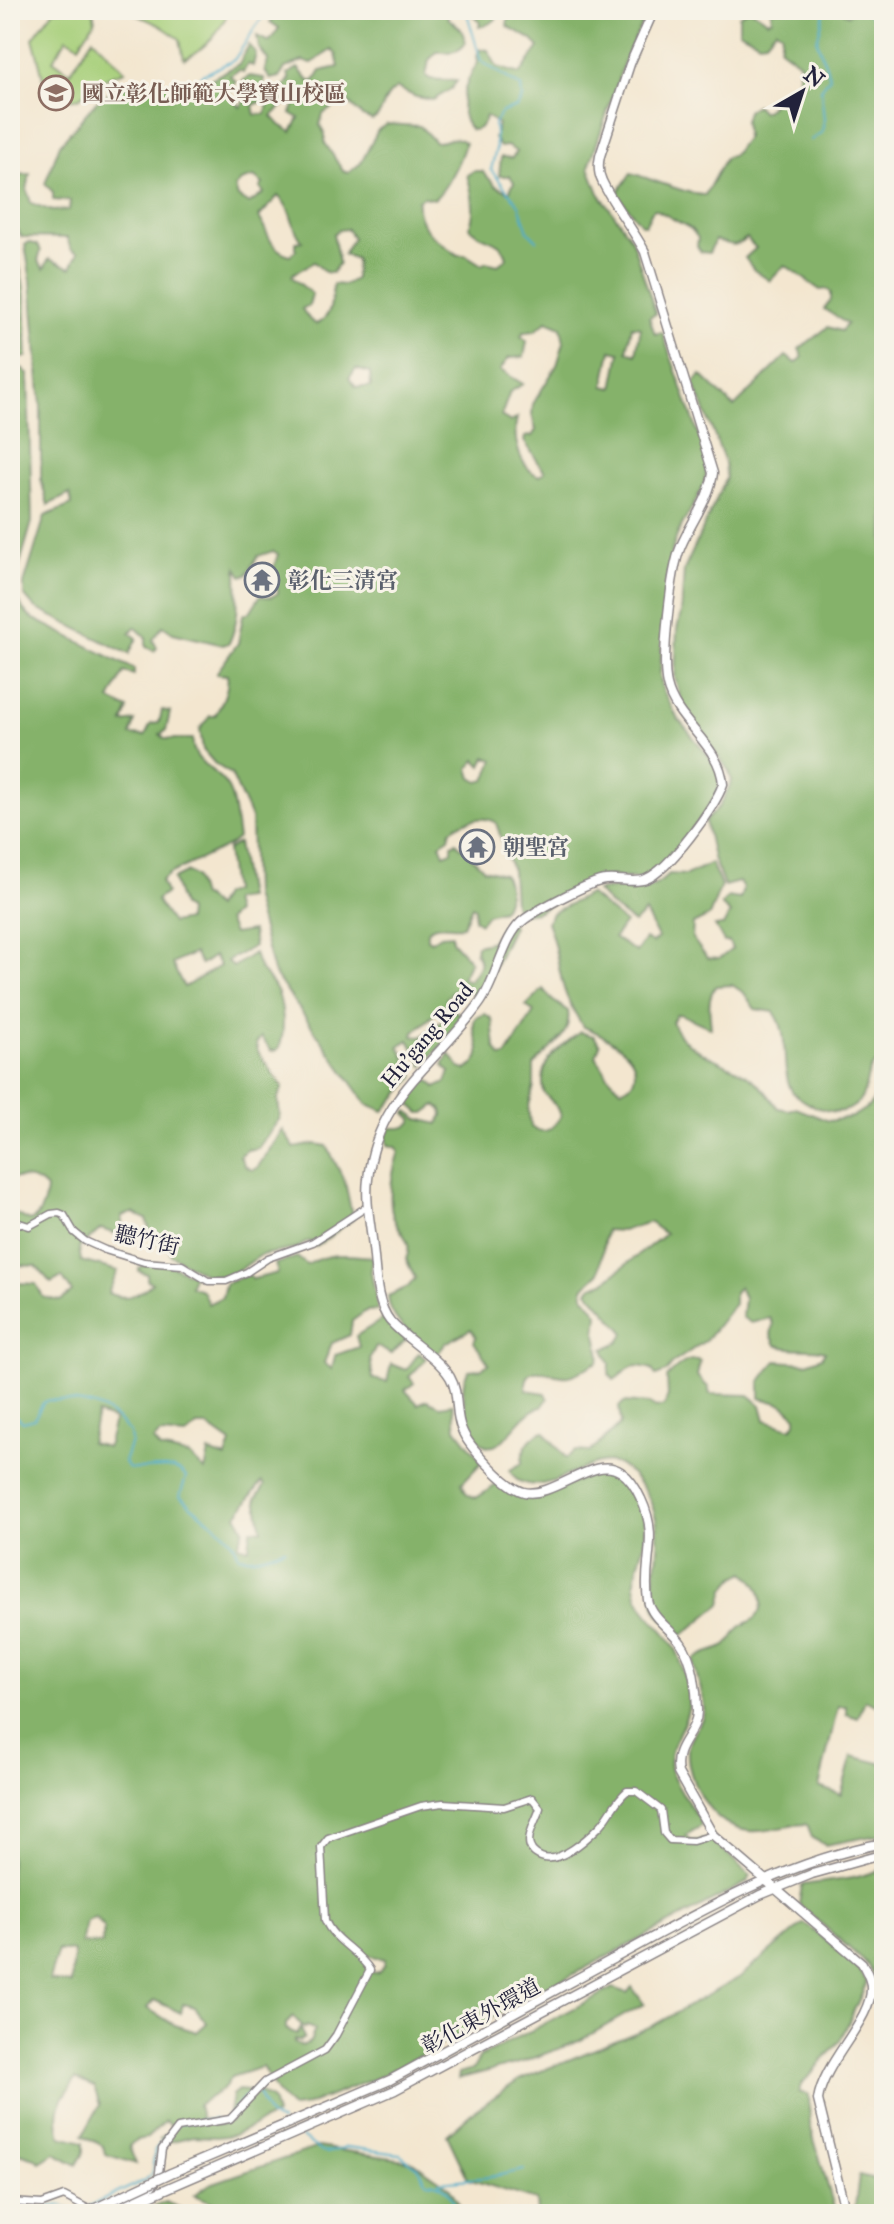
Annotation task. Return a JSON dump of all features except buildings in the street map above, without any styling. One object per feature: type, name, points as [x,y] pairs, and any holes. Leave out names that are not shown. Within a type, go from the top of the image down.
[{"type":"main road","name":"Hu'gang Road","points":[[654,10],[630,64],[599,163],[602,181],[645,252],[713,473],[710,486],[676,557],[665,664],[666,682],[673,704],[718,763],[723,784],[699,826],[663,867],[647,879],[597,882],[529,916],[518,925],[493,983],[480,1003],[398,1095],[387,1114],[375,1142],[368,1180],[368,1206],[379,1297],[385,1312],[448,1373],[456,1390],[462,1432],[471,1446],[510,1485],[524,1492],[540,1492],[597,1468],[610,1466],[623,1473],[637,1490],[652,1530],[648,1603],[685,1651],[698,1707],[697,1717],[678,1751],[678,1773],[713,1835]]},
{"type":"main road","points":[[713,1835],[862,1963],[871,1986],[865,2008],[823,2081],[818,2100],[846,2214]]},
{"type":"main road","points":[[119,2214],[381,2103],[615,1967],[703,1920],[772,1886],[884,1845]]},
{"type":"main road","points":[[754,1894],[832,1864],[884,1857]]},
{"type":"main road","points":[[82,2210],[390,2080],[703,1920]]},
{"type":"main road","name":"彰化東外環道","points":[[93,2214],[392,2084],[615,1967]]},
{"type":"main road","name":"彰化東外環道","points":[[108,2214],[395,2090],[615,1967]]},
{"type":"street","name":"聽竹街","points":[[10,1220],[29,1226],[59,1213],[85,1241],[105,1250],[144,1262],[182,1265],[208,1281],[226,1281],[268,1258],[313,1242],[368,1206]]},
{"type":"street","points":[[10,2202],[42,2204],[64,2196],[82,2210],[96,2213],[148,2191],[158,2180],[162,2149],[173,2132],[186,2125],[230,2119],[265,2082],[325,2050],[370,1970],[363,1958],[328,1929],[325,1920],[321,1847],[328,1838],[421,1806],[443,1803],[504,1807],[532,1798],[540,1808],[529,1833],[529,1843],[535,1854],[550,1859],[559,1857],[600,1826],[627,1791],[636,1791],[661,1810],[664,1833],[670,1840],[693,1841],[713,1835]]},
{"type":"green space","points":[[54,10],[93,10],[95,21],[79,45],[67,38],[53,60],[70,72],[93,38],[125,71],[106,78],[73,99],[57,94],[45,85],[33,38]]},
{"type":"green space","points":[[127,10],[229,10],[211,39],[184,59],[180,39]]},
{"type":"green space","points":[[280,10],[450,10],[448,18],[461,29],[466,42],[457,50],[437,52],[429,60],[426,76],[457,81],[451,89],[433,100],[416,97],[397,88],[372,120],[362,116],[347,101],[341,102],[323,114],[320,125],[325,134],[325,143],[343,171],[348,173],[361,163],[378,130],[387,124],[420,126],[435,142],[454,139],[465,143],[439,195],[434,199],[423,197],[418,200],[420,218],[430,233],[458,255],[466,255],[482,265],[486,262],[498,265],[507,258],[501,246],[469,227],[473,208],[467,175],[482,171],[496,186],[509,192],[514,182],[510,176],[499,176],[501,157],[512,158],[517,152],[507,146],[500,147],[494,138],[498,124],[486,116],[477,129],[471,130],[466,123],[463,96],[478,63],[480,49],[488,50],[497,67],[520,74],[539,47],[507,26],[515,10],[534,13],[545,10],[649,10],[626,56],[589,167],[599,193],[631,238],[656,314],[649,317],[655,334],[662,332],[707,458],[704,482],[678,533],[670,559],[660,675],[663,691],[678,719],[716,765],[720,776],[718,792],[704,815],[658,871],[641,879],[607,876],[536,912],[521,914],[514,905],[512,871],[496,823],[485,819],[473,820],[451,830],[449,838],[440,844],[444,854],[452,851],[452,844],[456,842],[484,869],[503,874],[508,897],[502,910],[487,914],[480,923],[474,919],[475,908],[472,906],[463,926],[435,926],[427,931],[427,939],[431,941],[440,935],[452,934],[452,941],[470,961],[462,978],[469,981],[479,964],[476,945],[490,942],[507,917],[513,926],[484,988],[474,994],[460,988],[453,990],[446,999],[447,1003],[414,1032],[413,1036],[421,1037],[442,1021],[450,1009],[465,1016],[423,1066],[409,1040],[399,1046],[415,1076],[384,1111],[367,1104],[273,972],[253,895],[251,818],[231,774],[215,764],[203,750],[200,729],[210,716],[215,716],[227,685],[227,675],[217,672],[238,643],[243,615],[250,612],[260,596],[271,597],[278,593],[274,567],[278,554],[273,551],[258,556],[247,575],[242,576],[237,568],[235,624],[229,643],[223,645],[173,633],[163,626],[153,640],[157,648],[154,651],[146,647],[146,637],[135,627],[130,633],[137,638],[129,654],[35,608],[24,595],[24,584],[45,516],[72,505],[70,494],[48,505],[41,480],[41,407],[31,281],[25,245],[29,242],[38,245],[41,251],[38,261],[44,269],[49,259],[71,268],[78,253],[71,249],[67,238],[22,237],[12,216],[10,175],[30,174],[27,190],[31,203],[52,211],[69,210],[70,201],[53,200],[53,192],[45,184],[60,144],[96,102],[118,88],[140,84],[198,86],[239,64],[249,45],[256,53],[253,66],[248,64],[243,72],[240,70],[230,76],[236,81],[229,94],[240,107],[248,98],[242,87],[243,80],[250,76],[264,78],[264,101],[253,105],[255,115],[266,114],[270,92],[277,99],[287,98],[272,116],[292,132],[299,118],[291,113],[298,97],[283,87],[290,80],[288,74],[298,68],[309,81],[315,81],[321,71],[339,67],[336,54],[331,50],[311,64],[303,61],[285,68],[280,77],[270,79],[265,71],[268,60],[259,48],[257,36],[269,42],[279,28],[270,22]],"holes":[[[254,177],[263,184],[260,188],[264,193],[249,204],[238,197],[235,187],[241,181]],[[278,196],[287,207],[302,241],[296,242],[296,250],[290,255],[270,240],[259,217]],[[347,229],[353,238],[343,254],[356,259],[355,279],[344,285],[333,284],[328,313],[316,324],[302,309],[309,305],[312,294],[292,277],[314,262],[325,272],[332,273],[339,263],[333,234]],[[547,321],[561,327],[564,342],[557,365],[533,404],[536,430],[524,441],[545,472],[539,476],[522,459],[516,434],[517,418],[511,422],[501,416],[510,392],[523,384],[500,370],[509,358],[524,357],[527,341],[521,336],[524,332],[535,331]],[[632,326],[641,327],[636,354],[627,351]],[[611,350],[620,352],[613,388],[604,386]],[[356,369],[370,373],[371,387],[356,387],[349,378]],[[486,757],[494,760],[486,780],[479,782],[472,778],[469,768],[476,760],[482,766]]]},
{"type":"green space","points":[[462,10],[501,10],[493,22],[479,27],[480,22],[473,14]]},
{"type":"green space","points":[[752,10],[768,21],[772,19],[771,10],[840,10],[848,15],[853,10],[878,10],[884,23],[884,616],[881,632],[884,633],[884,1060],[869,1072],[860,1100],[845,1111],[836,1112],[817,1107],[793,1093],[786,1073],[782,1031],[774,1012],[755,1009],[744,993],[732,985],[716,986],[713,991],[709,1006],[711,1028],[680,1014],[672,1022],[685,1041],[753,1079],[778,1108],[796,1108],[829,1121],[852,1117],[869,1106],[878,1095],[879,1075],[884,1071],[884,1709],[865,1700],[858,1718],[846,1714],[846,1706],[838,1706],[819,1787],[841,1795],[852,1756],[884,1764],[884,1834],[825,1845],[812,1838],[805,1824],[749,1831],[724,1822],[704,1801],[691,1774],[688,1748],[704,1709],[694,1660],[727,1645],[740,1627],[756,1617],[762,1599],[754,1581],[745,1572],[735,1577],[725,1589],[721,1604],[683,1635],[659,1615],[655,1606],[657,1527],[650,1502],[636,1479],[614,1463],[603,1462],[541,1484],[519,1481],[510,1470],[522,1463],[528,1443],[544,1431],[566,1458],[575,1451],[590,1452],[619,1426],[619,1407],[624,1402],[649,1404],[656,1408],[664,1406],[668,1396],[667,1377],[691,1360],[700,1361],[697,1376],[708,1387],[710,1394],[749,1395],[761,1405],[765,1420],[791,1428],[796,1423],[796,1416],[782,1404],[760,1398],[760,1382],[776,1361],[807,1363],[822,1357],[825,1351],[776,1345],[771,1335],[773,1324],[770,1318],[751,1323],[742,1317],[744,1298],[739,1287],[734,1292],[734,1304],[706,1340],[673,1363],[666,1372],[656,1376],[652,1369],[634,1367],[614,1380],[609,1374],[610,1364],[604,1349],[619,1342],[625,1333],[588,1291],[665,1234],[649,1222],[622,1231],[606,1230],[599,1273],[583,1288],[584,1295],[598,1314],[598,1362],[569,1376],[541,1372],[530,1374],[526,1390],[545,1393],[548,1398],[542,1407],[524,1417],[502,1441],[487,1446],[471,1429],[464,1401],[466,1374],[469,1370],[489,1364],[474,1342],[476,1337],[471,1329],[434,1353],[398,1321],[389,1305],[388,1296],[408,1287],[415,1278],[406,1259],[407,1240],[392,1213],[391,1182],[399,1151],[388,1145],[386,1135],[391,1128],[411,1123],[413,1120],[406,1113],[408,1111],[419,1119],[438,1124],[442,1110],[436,1105],[420,1113],[410,1104],[409,1096],[421,1082],[429,1080],[436,1087],[446,1082],[450,1072],[443,1065],[449,1053],[460,1068],[466,1070],[474,1064],[479,1051],[475,1018],[485,1014],[492,1019],[495,1047],[501,1057],[506,1056],[534,1012],[526,1006],[543,989],[568,1011],[563,1035],[534,1066],[534,1086],[528,1110],[531,1126],[540,1131],[548,1130],[561,1116],[544,1093],[546,1064],[580,1032],[594,1036],[600,1045],[596,1056],[608,1076],[621,1089],[633,1081],[635,1072],[631,1058],[609,1040],[583,1027],[569,1001],[547,922],[552,913],[589,894],[625,923],[614,938],[636,952],[645,939],[652,943],[658,938],[645,912],[634,923],[597,891],[644,889],[669,874],[686,875],[711,863],[721,886],[709,916],[693,924],[692,938],[707,958],[719,959],[732,949],[715,926],[723,926],[730,913],[721,905],[728,897],[740,899],[743,889],[739,882],[724,886],[713,858],[705,821],[720,806],[732,781],[729,771],[682,704],[675,678],[684,570],[726,478],[725,463],[694,383],[701,375],[734,407],[786,356],[796,363],[803,357],[799,349],[828,327],[841,331],[847,324],[824,309],[831,300],[828,289],[820,290],[785,265],[770,281],[754,270],[745,258],[756,248],[746,238],[735,245],[715,240],[709,253],[701,252],[697,246],[698,238],[691,229],[655,209],[642,225],[618,192],[631,173],[705,195],[725,158],[733,155],[746,137],[744,121],[747,111],[756,105],[765,111],[779,97],[789,95],[797,86],[800,63],[780,48],[782,33],[776,29],[766,41],[759,42],[739,31],[739,16]]},
{"type":"green space","points":[[10,254],[15,255],[22,279],[27,357],[10,360]]},
{"type":"green space","points":[[22,368],[28,374],[32,522],[13,588],[23,609],[30,617],[134,669],[134,675],[124,672],[110,700],[128,709],[123,723],[135,721],[131,735],[145,736],[151,724],[159,723],[162,710],[170,712],[166,731],[160,734],[165,739],[193,739],[196,754],[224,781],[232,799],[238,838],[230,845],[169,874],[161,881],[166,893],[156,900],[172,923],[187,920],[188,911],[182,906],[173,879],[188,872],[195,877],[201,897],[215,908],[222,895],[232,891],[227,850],[238,843],[247,898],[232,900],[235,913],[227,920],[233,934],[252,931],[254,946],[227,961],[233,967],[254,953],[260,969],[277,992],[283,1027],[278,1050],[271,1051],[261,1037],[256,1044],[258,1052],[283,1087],[278,1098],[280,1118],[258,1148],[247,1150],[240,1156],[245,1166],[252,1170],[257,1168],[283,1130],[294,1148],[316,1144],[327,1146],[345,1182],[353,1219],[316,1247],[309,1241],[295,1249],[261,1255],[229,1277],[207,1275],[171,1255],[168,1243],[159,1243],[159,1234],[150,1231],[146,1219],[133,1213],[122,1216],[122,1236],[101,1229],[79,1248],[81,1261],[118,1271],[108,1293],[120,1297],[136,1294],[152,1283],[139,1268],[152,1263],[173,1267],[193,1275],[190,1286],[202,1290],[208,1304],[222,1297],[225,1284],[248,1274],[253,1279],[278,1273],[275,1264],[297,1257],[307,1265],[331,1256],[373,1257],[371,1272],[378,1310],[366,1311],[352,1321],[350,1335],[332,1343],[324,1363],[332,1369],[335,1355],[359,1347],[356,1336],[383,1319],[406,1340],[391,1354],[376,1346],[370,1358],[373,1379],[387,1382],[391,1364],[406,1370],[419,1353],[426,1359],[409,1377],[414,1383],[405,1390],[418,1404],[427,1400],[440,1406],[453,1404],[456,1428],[482,1462],[462,1483],[467,1494],[476,1498],[498,1484],[526,1495],[539,1495],[602,1471],[622,1483],[636,1500],[644,1520],[644,1543],[635,1580],[637,1596],[675,1646],[689,1697],[688,1710],[670,1759],[674,1779],[700,1820],[701,1826],[686,1835],[691,1841],[712,1839],[750,1876],[748,1882],[381,2076],[302,2107],[291,2108],[278,2094],[262,2067],[231,2077],[224,2088],[198,2105],[201,2118],[219,2125],[232,2121],[229,2113],[232,2095],[238,2090],[259,2092],[272,2100],[276,2115],[234,2135],[193,2136],[169,2142],[160,2139],[173,2128],[165,2121],[147,2138],[136,2140],[129,2146],[136,2164],[105,2154],[103,2146],[83,2135],[100,2105],[94,2087],[76,2079],[63,2099],[58,2119],[61,2136],[84,2142],[84,2153],[77,2165],[55,2153],[40,2162],[10,2150],[10,1211],[30,1221],[34,1219],[42,1208],[46,1189],[34,1180],[10,1178],[10,428],[14,428],[19,417],[10,411],[18,401],[10,390],[12,369]],"holes":[[[194,953],[201,965],[214,956],[220,966],[184,987],[172,964]],[[18,1265],[36,1266],[51,1283],[62,1277],[72,1292],[60,1301],[43,1297],[36,1284],[17,1283]],[[97,1414],[114,1420],[107,1447],[90,1443]],[[197,1426],[207,1426],[231,1443],[226,1458],[209,1452],[205,1471],[190,1456],[160,1449],[153,1441],[160,1434],[186,1436]],[[262,1482],[265,1485],[256,1499],[262,1530],[251,1529],[249,1548],[238,1545],[244,1529],[237,1515]],[[95,1917],[104,1928],[102,1944],[81,1943],[86,1921]],[[58,1950],[74,1952],[71,1984],[49,1980]],[[368,1955],[385,1959],[384,1966],[373,1973],[364,1960]],[[154,2000],[181,2013],[183,2004],[194,2007],[207,2023],[197,2032],[175,2025],[147,2008]],[[293,2017],[305,2028],[315,2030],[310,2042],[302,2046],[294,2043],[295,2039],[299,2041],[304,2038],[301,2027],[297,2034],[286,2029],[286,2024]]]},
{"type":"green space","points":[[884,1869],[884,1999],[878,2000],[874,1977],[867,1964],[799,1904],[802,1885],[853,1878]]},
{"type":"green space","points":[[804,1923],[855,1963],[867,1982],[840,2041],[801,2085],[799,2092],[809,2095],[810,2125],[836,2214],[537,2214],[536,2200],[468,2179],[447,2135],[474,2111],[519,2080],[652,2026],[740,1977]]},
{"type":"green space","points":[[632,1987],[644,2004],[579,2041],[523,2062],[458,2079],[459,2073],[473,2069],[480,2057],[613,1988],[627,1993]]},
{"type":"green space","points":[[318,2147],[412,2161],[449,2187],[465,2214],[240,2214],[194,2195],[210,2184]]},
{"type":"green space","points":[[859,2175],[879,2180],[884,2195],[884,2214],[854,2214]]},
{"type":"green space","points":[[165,2202],[195,2214],[141,2214]]},
{"type":"waterway","points":[[200,76],[234,60],[267,10]]},
{"type":"waterway","points":[[466,10],[481,61],[521,87],[522,98],[517,107],[502,112],[494,123],[496,149],[491,170],[519,205],[528,231],[537,240]]},
{"type":"waterway","points":[[811,140],[822,132],[821,89],[830,77],[817,41],[825,10]]},
{"type":"waterway","points":[[864,10],[884,28]]},
{"type":"waterway","points":[[10,1402],[15,1415],[23,1422],[34,1419],[48,1400],[84,1403],[103,1409],[130,1433],[131,1442],[124,1462],[128,1468],[167,1468],[181,1472],[186,1477],[180,1496],[222,1530],[239,1556],[256,1557],[285,1548]]},
{"type":"waterway","points":[[228,2116],[252,2090],[258,2094],[269,2116],[281,2122]]},
{"type":"waterway","points":[[88,2207],[145,2180],[152,2173],[155,2150],[177,2123],[215,2119]]},
{"type":"waterway","points":[[299,2135],[327,2153],[346,2147],[400,2154],[418,2167],[427,2182],[445,2188],[458,2214]]},
{"type":"waterway","points":[[439,2182],[524,2170]]},
{"type":"waterway","points":[[10,2212],[63,2205],[77,2214],[79,2212]]},
{"type":"place","name":"國立彰化師範大學寶山校區","points":[[56,93]]},
{"type":"place","name":"彰化三清宮","points":[[262,580]]},
{"type":"place","name":"朝聖宮","points":[[477,847]]}]
